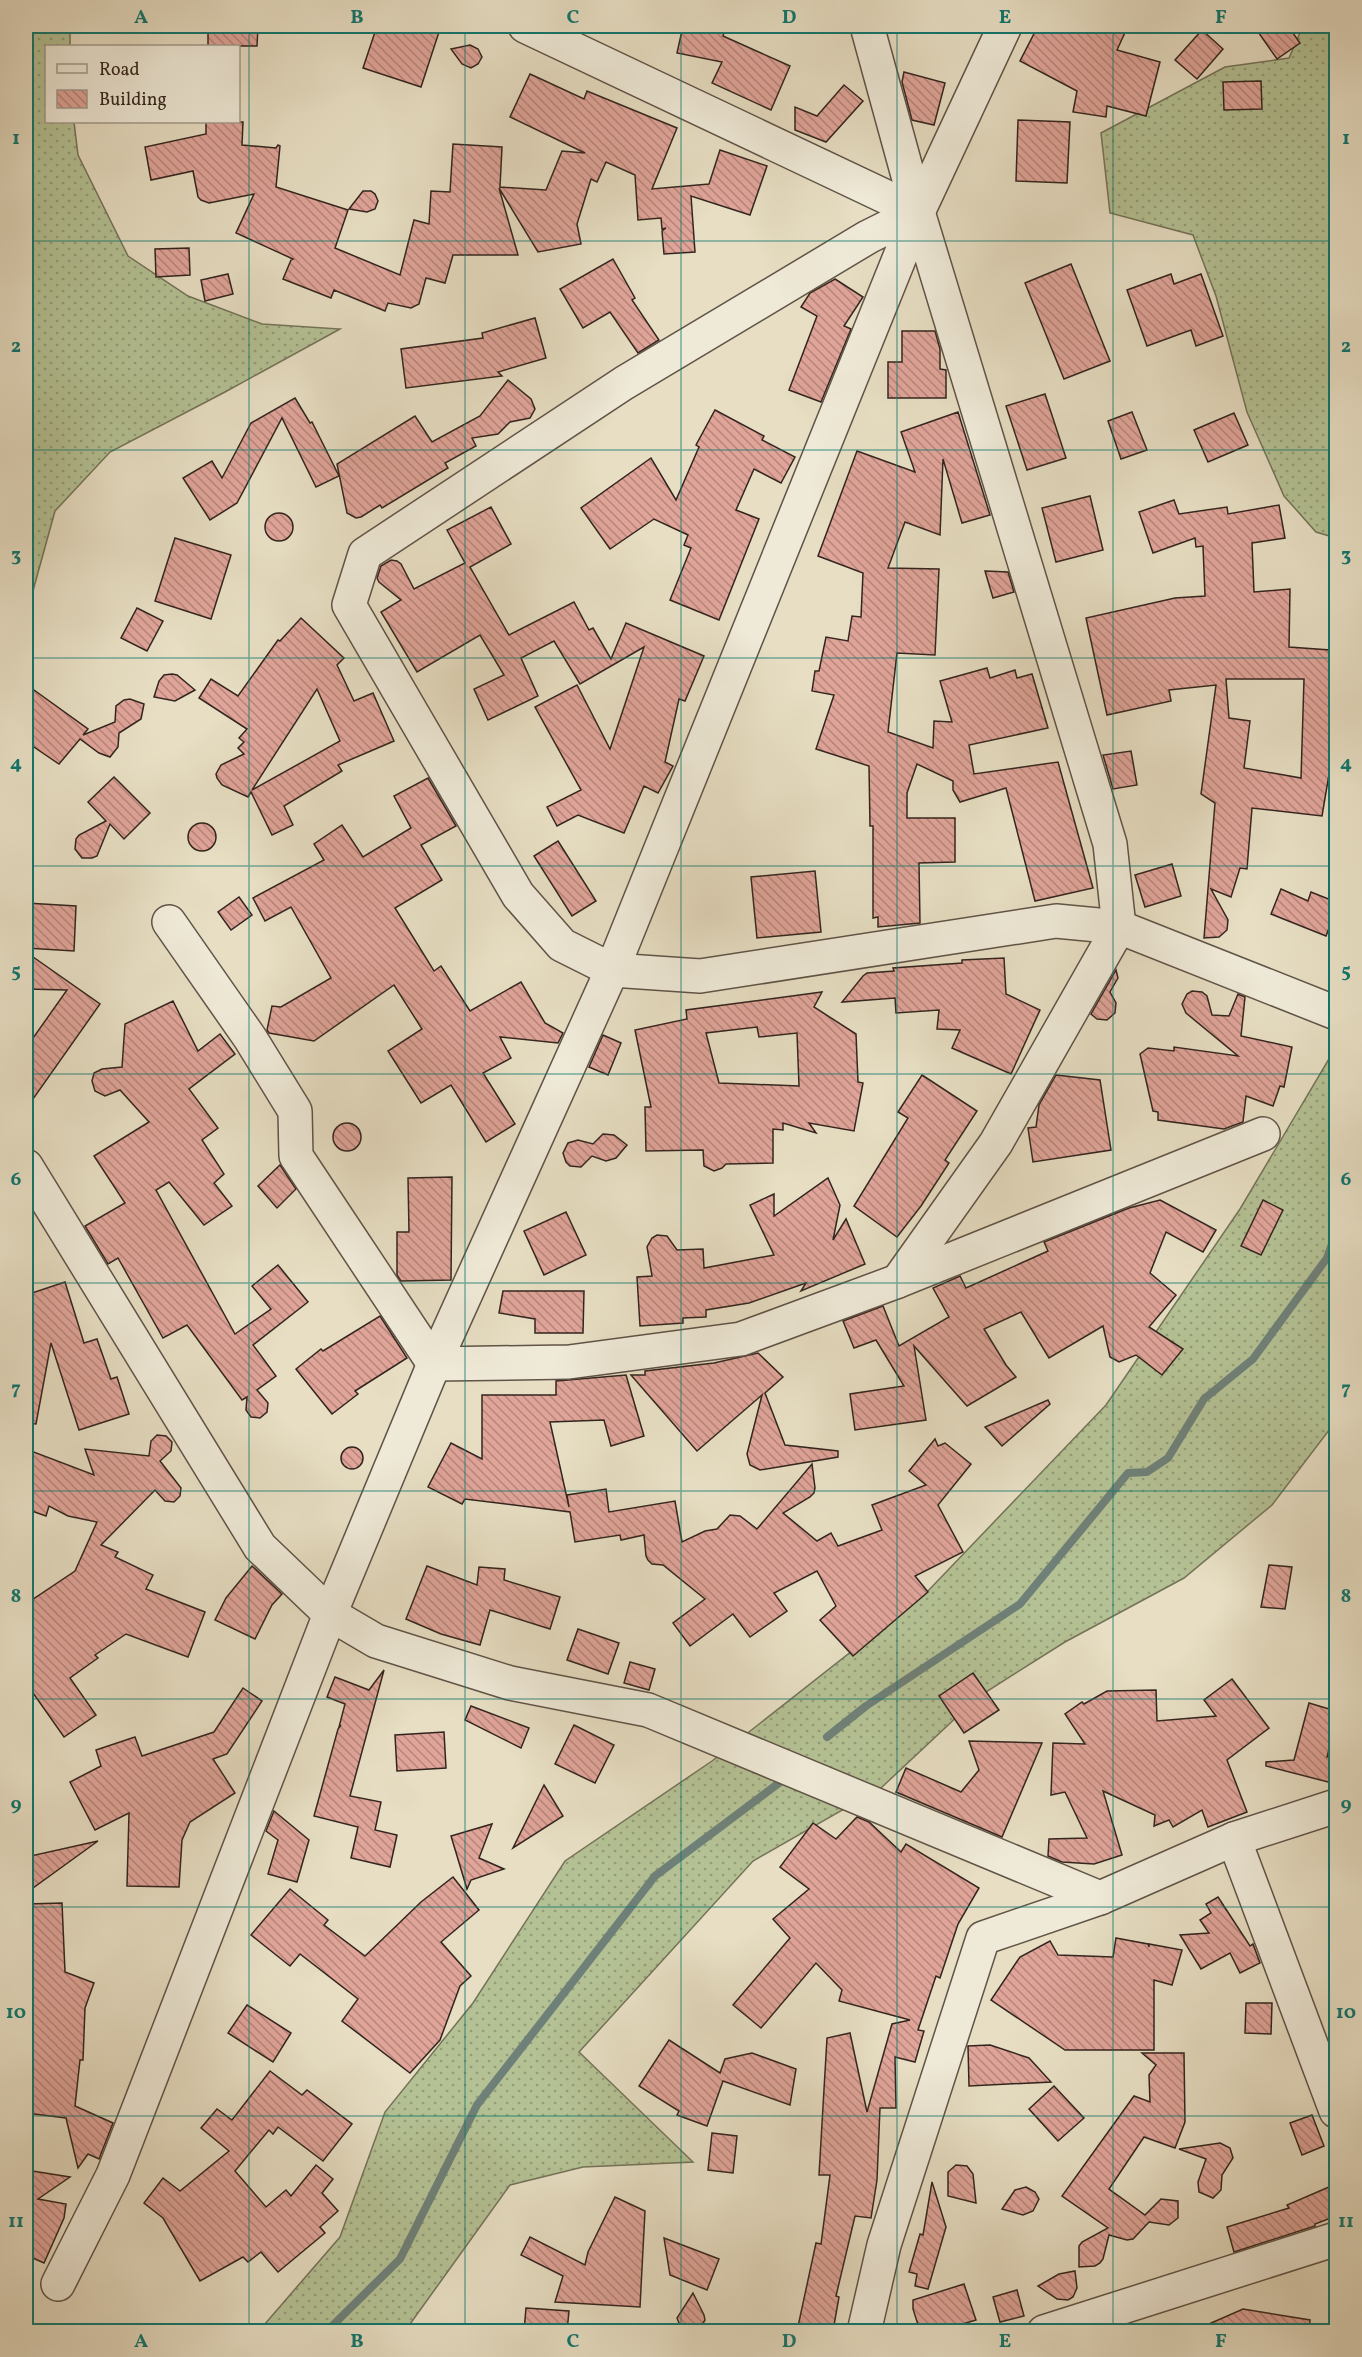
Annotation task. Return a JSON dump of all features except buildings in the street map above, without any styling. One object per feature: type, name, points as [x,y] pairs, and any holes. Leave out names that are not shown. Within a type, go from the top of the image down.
[{"type":"street","points":[[525,26],[918,212]]},
{"type":"street","points":[[867,26],[918,212],[1110,844],[1119,927],[996,1143],[898,1281]]},
{"type":"street","points":[[58,2284],[113,2175],[330,1614],[434,1364],[612,970],[918,212],[1005,26]]},
{"type":"street","points":[[918,212],[868,237],[624,382],[365,554],[349,605],[518,896],[562,945],[612,970],[700,976],[1056,921],[1119,927],[1336,1013]]},
{"type":"street","points":[[169,922],[250,1038],[295,1111],[296,1156],[434,1364]]},
{"type":"street","points":[[434,1364],[569,1362],[741,1339],[898,1281],[1263,1134]]},
{"type":"street","points":[[26,1166],[260,1547],[330,1614],[376,1641],[510,1683],[648,1710],[1100,1898]]},
{"type":"street","points":[[864,2331],[884,2245],[983,1938],[1100,1898],[1234,1839],[1336,1806]]},
{"type":"street","points":[[1234,1839],[1336,2111]]},
{"type":"street","points":[[1044,2331],[1336,2239]]},
{"type":"green space","points":[[26,26],[70,26],[70,45],[45,45],[45,123],[74,123],[78,155],[128,256],[188,296],[262,324],[340,329],[110,452],[55,511],[26,616]]},
{"type":"green space","points":[[1303,26],[1336,26],[1336,538],[1316,532],[1284,496],[1247,412],[1216,296],[1193,235],[1110,213],[1101,133],[1225,67],[1289,58]]},
{"type":"green space","points":[[1336,1047],[1336,1421],[1272,1505],[1184,1578],[1065,1642],[978,1697],[881,1788],[753,1861],[579,2052],[693,2162],[583,2167],[510,2185],[405,2331],[258,2332],[340,2237],[385,2112],[473,2003],[565,1861],[712,1761],[927,1592],[1106,1405],[1240,1209]]},
{"type":"waterway","points":[[26,40],[29,116],[26,121]]},
{"type":"waterway","points":[[827,1737],[866,1706],[1020,1604],[1128,1473],[1147,1472],[1168,1458],[1204,1399],[1253,1359],[1327,1258],[1336,1233]]},
{"type":"waterway","points":[[326,2332],[400,2259],[477,2105],[655,1876],[779,1783]]}]
